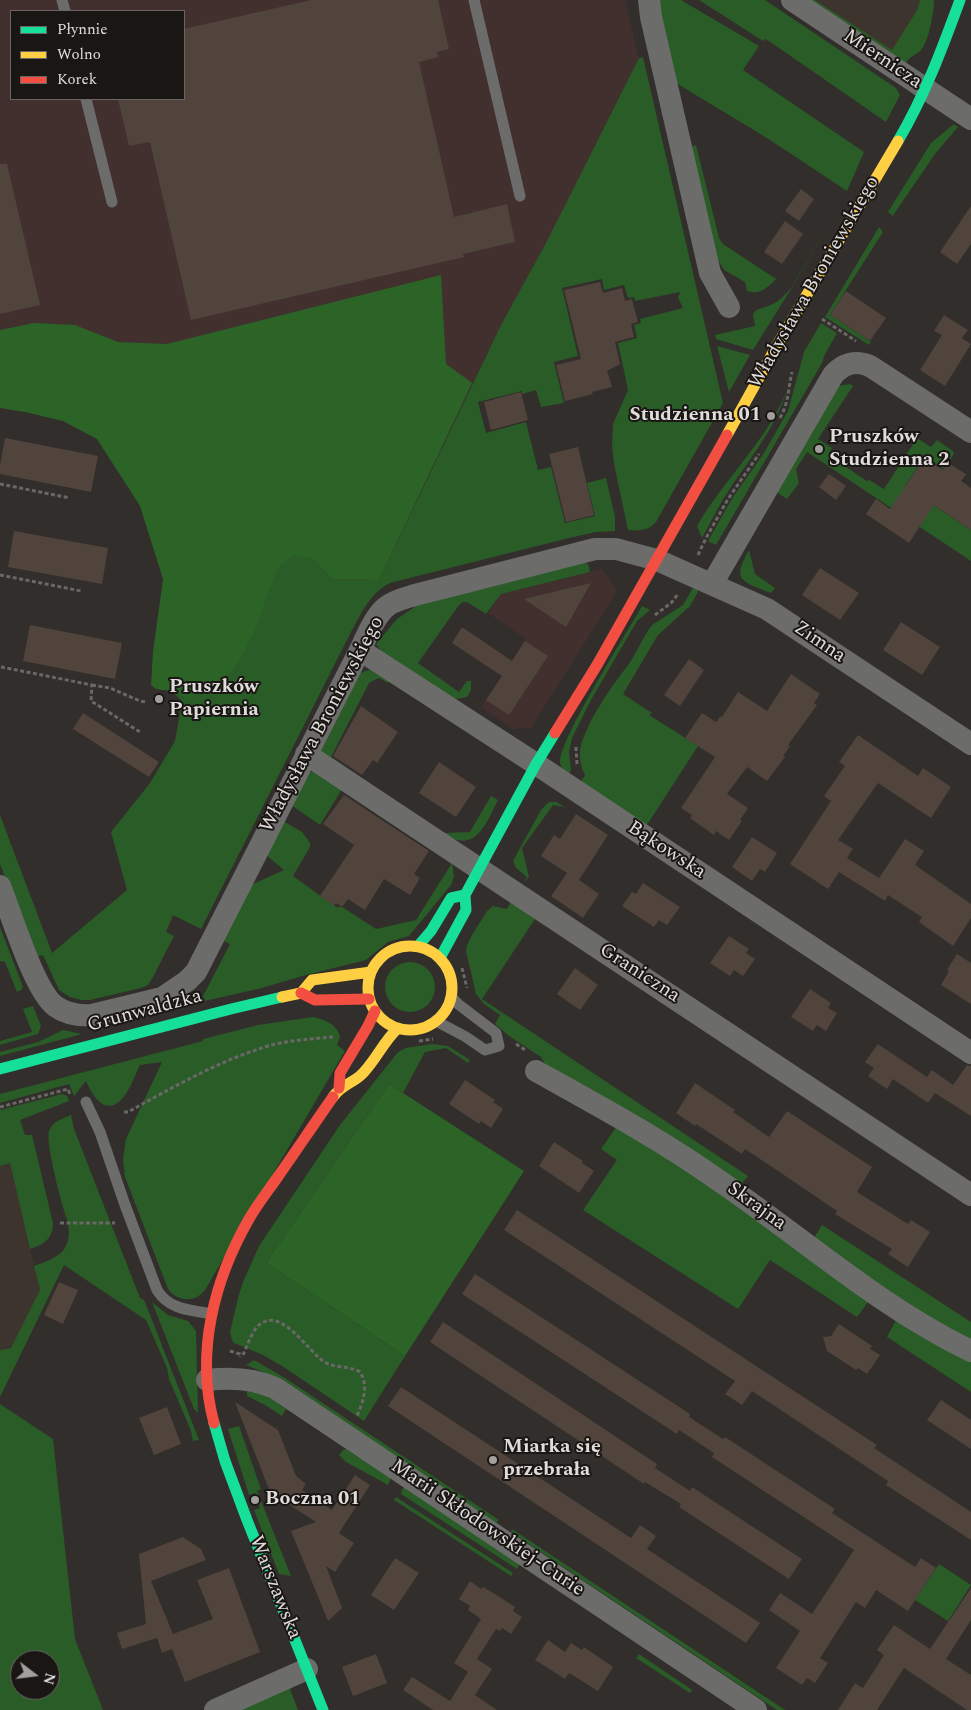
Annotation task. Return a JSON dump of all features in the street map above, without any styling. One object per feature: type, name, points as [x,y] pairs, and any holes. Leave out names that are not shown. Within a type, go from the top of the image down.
[{"type":"street","points":[[649,0],[651,17],[710,273],[729,307]]},
{"type":"street","name":"Miernicza","points":[[792,0],[971,119]]},
{"type":"street","name":"Władysława Broniewskiego","points":[[440,958],[466,910],[465,894],[536,764],[597,665],[780,340],[905,129],[926,89],[960,0]]},
{"type":"street","points":[[712,584],[833,375],[842,366],[863,364],[878,370],[971,432]]},
{"type":"street","name":"Władysława Broniewskiego","points":[[0,886],[30,965],[44,994],[61,1010],[80,1016],[103,1013],[162,998],[187,981],[196,972],[203,960],[306,754],[377,618],[386,607],[392,602],[415,595],[595,549],[616,549],[656,560]]},
{"type":"street","name":"Zimna","points":[[656,560],[774,613],[971,744]]},
{"type":"street","name":"Bąkowska","points":[[360,650],[536,764],[971,1053]]},
{"type":"street","name":"Graniczna","points":[[306,754],[971,1195]]},
{"type":"street","name":"Władysława Broniewskiego","points":[[418,946],[431,931],[451,898],[465,894]]},
{"type":"street","points":[[402,946],[418,946],[434,953],[440,958],[450,976],[452,987],[451,997],[443,1014],[422,1028],[406,1030],[398,1028],[381,1018],[369,999],[368,980],[380,958],[386,953],[402,946]]},
{"type":"street","name":"Grunwaldzka","points":[[0,1070],[232,1009],[301,993],[312,980],[371,972]]},
{"type":"street","name":"Grunwaldzka","points":[[301,993],[314,1000],[369,999]]},
{"type":"street","points":[[339,1088],[340,1073],[375,1011]]},
{"type":"street","points":[[206,1369],[212,1314],[220,1280],[239,1238],[274,1182],[339,1088],[362,1074],[390,1035],[398,1028]]},
{"type":"street","name":"Skrajna","points":[[536,1071],[660,1140],[722,1182],[915,1322],[971,1351]]},
{"type":"street","name":"Warszawska","points":[[206,1369],[214,1423],[227,1466],[280,1607],[323,1710]]},
{"type":"street","name":"Marii Skłodowskiej-Curie","points":[[206,1369],[263,1383],[275,1388],[756,1710]]},
{"type":"street","points":[[215,1710],[307,1670]]},
{"type":"lane","points":[[474,0],[520,196]]},
{"type":"lane","points":[[86,100],[112,202]]},
{"type":"lane","points":[[436,1020],[485,1050],[499,1046],[496,1033],[464,1010],[451,997]]},
{"type":"lane","points":[[86,1102],[100,1132],[157,1290],[166,1302],[175,1307],[212,1314]]},
{"type":"path","points":[[777,423],[786,406],[789,383]]},
{"type":"path","points":[[702,548],[733,491],[761,452]]},
{"type":"path","points":[[0,484],[70,498]]},
{"type":"path","points":[[0,575],[81,591]]},
{"type":"path","points":[[0,673],[1,667],[110,688],[140,701],[147,702]]},
{"type":"path","points":[[92,685],[91,701],[140,732]]},
{"type":"path","points":[[124,1112],[128,1112],[176,1085],[219,1065],[268,1046],[298,1040],[337,1036]]},
{"type":"path","points":[[412,1042],[439,1038]]},
{"type":"path","points":[[499,1046],[508,1038],[538,1059],[536,1071]]},
{"type":"path","points":[[0,1107],[68,1089],[72,1098]]},
{"type":"path","points":[[60,1222],[116,1223]]},
{"type":"path","points":[[243,1355],[256,1329],[262,1322],[274,1321],[288,1327],[325,1363],[360,1372],[364,1382],[364,1389],[361,1405],[355,1420]]},
{"type":"path","points":[[227,1348],[240,1354],[239,1364]]},
{"type":"shaded area","points":[[0,0],[625,0],[639,58],[547,241],[501,325],[379,580],[371,583],[198,927],[174,915],[146,976],[178,860],[190,724],[139,430],[0,349]]},
{"type":"shaded area","points":[[815,0],[920,0],[917,10],[892,51]]},
{"type":"shaded area","points":[[602,569],[617,590],[531,728],[512,729],[481,707],[526,639],[488,613],[501,594]]},
{"type":"shaded area","points":[[10,1163],[40,1290],[11,1348],[0,1350],[0,1166]]},
{"type":"green space","points":[[660,0],[681,0],[759,46],[743,70],[864,152],[847,191],[767,138],[676,83],[660,13]]},
{"type":"green space","points":[[699,0],[765,0],[896,88],[900,95],[886,122],[766,39],[763,41]]},
{"type":"green space","points":[[807,0],[815,0],[892,50],[917,10],[920,0],[934,0],[929,33],[924,46],[906,63]]},
{"type":"green space","points":[[643,57],[723,403],[656,522],[644,530],[628,530],[614,464],[612,445],[613,424],[628,390],[618,343],[637,338],[634,325],[641,323],[640,319],[683,308],[678,298],[680,292],[635,301],[634,297],[628,298],[624,285],[604,290],[602,279],[562,288],[578,356],[554,362],[564,403],[541,407],[536,390],[522,394],[522,391],[478,402],[486,433],[526,422],[538,470],[551,467],[565,523],[595,516],[587,483],[606,478],[615,517],[615,531],[596,532],[573,537],[390,583],[377,592],[362,611],[351,632],[201,929],[173,915],[166,932],[174,936],[148,985],[90,1000],[70,997],[59,990],[43,955],[36,957],[0,864],[0,815],[52,953],[127,890],[111,832],[150,783],[175,741],[182,701],[171,691],[185,698],[269,589],[277,569],[294,554],[314,560],[332,579],[379,580],[501,325],[547,241],[639,58]]},
{"type":"green space","points":[[954,124],[958,127],[935,154],[893,216],[888,212],[931,143]]},
{"type":"green space","points":[[696,145],[719,238],[723,244],[776,279],[763,290],[747,291],[745,282],[724,270],[715,255],[690,147]]},
{"type":"green space","points":[[844,200],[753,350],[716,339],[715,335],[755,326],[753,315],[756,310],[776,302],[787,293]]},
{"type":"green space","points":[[879,227],[883,232],[830,315],[871,342],[869,345],[825,317]]},
{"type":"green space","points":[[441,275],[446,364],[472,383],[379,580],[332,579],[314,560],[294,555],[277,569],[253,635],[233,670],[206,692],[185,698],[171,691],[156,689],[151,685],[153,652],[163,579],[140,506],[97,439],[63,421],[0,408],[0,330],[34,323],[75,325],[118,342],[167,344]]},
{"type":"green space","points":[[821,323],[837,333],[822,363],[716,545],[708,541],[733,497],[764,453],[788,411],[804,352]]},
{"type":"green space","points":[[717,346],[750,355],[729,392]]},
{"type":"green space","points":[[850,384],[853,386],[818,439],[832,448],[829,453],[842,462],[843,465],[867,481],[869,480],[884,489],[917,438],[931,447],[937,440],[953,451],[954,454],[943,469],[932,461],[929,464],[922,460],[905,486],[971,530],[971,561],[807,452],[796,469],[799,483],[787,499],[778,493],[777,489],[838,386]]},
{"type":"green space","points":[[787,390],[769,430],[725,496],[702,538],[697,526],[757,443],[778,409]]},
{"type":"green space","points":[[749,550],[755,574],[775,588],[771,593],[753,586],[742,579],[740,575],[741,569]]},
{"type":"green space","points":[[583,561],[588,564],[590,572],[501,594],[486,614],[467,602],[459,605],[418,663],[459,692],[467,681],[471,681],[471,690],[467,697],[456,699],[450,697],[381,651],[376,644],[397,619],[416,606]]},
{"type":"green space","points":[[694,586],[698,592],[690,606],[658,635],[623,694],[652,713],[649,715],[698,746],[645,828],[580,783],[585,775],[580,761],[580,749],[594,715],[632,659],[649,629],[652,625],[683,605]]},
{"type":"green space","points":[[642,606],[650,610],[637,621],[591,700],[572,738],[569,752],[571,770],[568,776],[560,763],[562,751],[581,710]]},
{"type":"green space","points":[[371,669],[391,678],[388,683],[379,678],[369,683],[331,757],[379,790],[321,751],[358,674]]},
{"type":"green space","points":[[310,772],[342,789],[320,825],[291,805]]},
{"type":"green space","points":[[491,796],[498,800],[488,821],[478,834],[465,841],[455,839],[443,833],[470,832]]},
{"type":"green space","points":[[549,802],[556,802],[565,807],[553,805],[522,848],[529,877],[524,883],[527,877],[516,868],[513,861],[541,810]]},
{"type":"green space","points":[[283,821],[302,832],[310,843],[310,847],[293,876],[336,907],[342,907],[376,929],[416,920],[452,863],[454,876],[451,885],[409,936],[388,942],[366,960],[258,989],[200,1002],[230,944],[224,941],[251,885],[284,870],[266,855]]},
{"type":"green space","points":[[512,900],[535,919],[482,999],[748,1176],[738,1188],[551,1074],[541,1057],[509,1036],[495,1024],[500,1015],[484,1004],[476,994],[466,951],[472,935],[487,911],[493,906],[507,909]]},
{"type":"green space","points":[[0,927],[23,987],[17,992],[5,962],[0,961]]},
{"type":"green space","points":[[405,962],[415,962],[428,969],[435,982],[435,992],[428,1005],[415,1012],[405,1012],[396,1008],[389,1001],[385,992],[385,982],[389,973],[396,966]]},
{"type":"green space","points":[[33,1006],[41,1026],[38,1034],[0,1045],[0,1041],[32,1032],[23,1009]]},
{"type":"green space","points":[[313,1017],[326,1021],[336,1029],[340,1037],[337,1045],[345,1051],[205,1290],[192,1299],[181,1298],[168,1289],[125,1177],[123,1159],[126,1139],[162,1062],[140,1065],[125,1095],[116,1104],[110,1106],[105,1105],[96,1098],[86,1081],[74,1096],[69,1084],[0,1103],[0,1094],[258,1025]]},
{"type":"green space","points":[[63,1030],[82,1034],[0,1056],[0,1052],[38,1042]]},
{"type":"green space","points":[[432,1044],[448,1046],[470,1060],[468,1063],[446,1048],[425,1052],[403,1093],[389,1084],[266,1263],[405,1356],[364,1421],[282,1366],[263,1355],[234,1343],[230,1332],[243,1282],[259,1246],[340,1125],[398,1052],[406,1048]]},
{"type":"green space","points":[[389,1084],[524,1171],[405,1356],[266,1263]]},
{"type":"green space","points":[[62,1094],[67,1096],[69,1101],[20,1120],[25,1135],[32,1135],[53,1223],[53,1228],[47,1240],[30,1249],[10,1163],[0,1166],[0,1110]]},
{"type":"green space","points":[[71,1115],[74,1129],[140,1298],[144,1300],[199,1440],[193,1441],[191,1431],[169,1379],[167,1368],[146,1320],[64,1265],[0,1397],[0,1350],[11,1348],[40,1290],[34,1266],[51,1259],[63,1251],[68,1238],[67,1219],[55,1174],[48,1137],[53,1125]]},
{"type":"green space","points":[[617,1126],[633,1132],[871,1298],[857,1317],[770,1260],[738,1309],[583,1210],[617,1160],[601,1149]]},
{"type":"green space","points":[[822,1225],[971,1322],[971,1344],[812,1241]]},
{"type":"green space","points":[[152,1302],[168,1315],[188,1321],[196,1331],[198,1413],[194,1409]]},
{"type":"green space","points":[[896,1320],[971,1358],[971,1392],[887,1337]]},
{"type":"green space","points":[[254,1360],[285,1378],[499,1520],[496,1523],[270,1375],[246,1365]]},
{"type":"green space","points":[[247,1391],[263,1395],[286,1409],[282,1416],[247,1396]]},
{"type":"green space","points":[[0,1404],[53,1439],[75,1639],[103,1710],[0,1710]]},
{"type":"green space","points":[[239,1426],[261,1489],[257,1491],[291,1576],[279,1574],[254,1510],[260,1508],[255,1493],[249,1495],[228,1429]]},
{"type":"green space","points":[[346,1449],[391,1478],[388,1485],[346,1462],[339,1455]]},
{"type":"green space","points":[[405,1487],[520,1563],[517,1569],[401,1494]]},
{"type":"green space","points":[[396,1497],[513,1573],[511,1576],[394,1500]]},
{"type":"green space","points":[[512,1529],[785,1710],[777,1710],[511,1532]]},
{"type":"green space","points":[[939,1564],[971,1585],[948,1621],[915,1600]]},
{"type":"green space","points":[[639,1654],[692,1690],[690,1693],[636,1658]]},
{"type":"green space","points":[[289,1686],[298,1710],[236,1710]]},
{"type":"building","points":[[311,0],[438,0],[449,49],[437,52],[438,57],[419,62],[454,217],[507,204],[515,242],[463,254],[464,257],[191,320],[150,142],[129,146],[118,100],[185,100],[185,29]]},
{"type":"building","points":[[0,164],[7,164],[40,305],[0,314]]},
{"type":"building","points":[[801,189],[814,199],[799,221],[785,211]]},
{"type":"building","points":[[971,206],[971,244],[957,264],[940,252]]},
{"type":"building","points":[[785,221],[803,234],[782,264],[764,252]]},
{"type":"building","points":[[600,282],[603,293],[622,288],[625,301],[632,299],[638,322],[631,324],[634,337],[615,342],[620,364],[607,371],[612,387],[565,401],[556,365],[581,359],[564,290]]},
{"type":"building","points":[[846,291],[886,318],[870,341],[830,315]]},
{"type":"building","points":[[944,315],[968,330],[962,338],[971,344],[945,386],[920,370],[942,335],[934,331]]},
{"type":"building","points":[[521,392],[528,420],[491,430],[484,402]]},
{"type":"building","points":[[5,438],[98,456],[91,492],[0,474]]},
{"type":"building","points":[[578,447],[594,515],[566,522],[549,454]]},
{"type":"building","points":[[922,461],[930,466],[932,463],[943,470],[948,463],[966,474],[961,481],[971,488],[971,530],[934,505],[909,543],[866,514],[876,499],[890,509]]},
{"type":"building","points":[[829,474],[846,486],[836,500],[819,487]]},
{"type":"building","points":[[14,531],[108,548],[102,584],[8,567]]},
{"type":"building","points":[[820,568],[859,593],[840,620],[802,595]]},
{"type":"building","points":[[591,583],[566,627],[524,599]]},
{"type":"building","points":[[901,622],[940,647],[922,675],[883,650]]},
{"type":"building","points":[[30,625],[122,643],[115,679],[23,661]]},
{"type":"building","points":[[462,627],[512,661],[525,641],[548,656],[509,715],[486,700],[502,676],[452,643]]},
{"type":"building","points":[[689,659],[704,670],[680,706],[664,695]]},
{"type":"building","points":[[791,674],[820,694],[814,703],[817,705],[788,745],[790,746],[783,756],[785,757],[767,781],[747,767],[727,794],[748,808],[740,820],[742,821],[729,840],[716,831],[714,835],[690,818],[692,815],[681,808],[715,757],[685,738],[702,713],[716,722],[722,717],[738,692],[767,711]]},
{"type":"building","points":[[361,706],[398,732],[377,763],[373,760],[362,775],[333,756]]},
{"type":"building","points":[[83,713],[159,762],[149,777],[73,729]]},
{"type":"building","points":[[858,735],[918,776],[923,768],[951,787],[931,818],[878,783],[838,840],[853,849],[847,858],[879,878],[905,839],[924,851],[915,865],[971,904],[971,918],[953,946],[919,922],[922,917],[888,895],[885,901],[839,872],[828,889],[790,864],[831,801],[824,796],[845,766],[839,762]]},
{"type":"building","points":[[439,762],[476,787],[456,817],[419,793]]},
{"type":"building","points":[[344,795],[429,851],[414,874],[420,878],[410,895],[384,879],[365,910],[348,899],[342,907],[336,903],[334,906],[320,896],[354,845],[323,824]]},
{"type":"building","points":[[576,814],[608,835],[579,880],[599,894],[583,918],[551,896],[567,873],[541,856],[554,835],[560,839]]},
{"type":"building","points":[[752,837],[777,853],[765,872],[760,869],[752,881],[732,867]]},
{"type":"building","points":[[643,883],[680,907],[667,925],[659,920],[654,927],[622,906],[632,892],[636,894]]},
{"type":"building","points":[[729,936],[749,949],[746,953],[755,959],[743,976],[734,970],[730,976],[710,963]]},
{"type":"building","points":[[957,954],[971,963],[971,1004],[941,985],[949,971],[947,970]]},
{"type":"building","points":[[575,968],[598,985],[580,1010],[557,994]]},
{"type":"building","points":[[810,989],[831,1003],[828,1008],[837,1013],[826,1031],[817,1025],[813,1031],[791,1017]]},
{"type":"building","points":[[878,1044],[927,1077],[932,1070],[953,1085],[967,1065],[971,1066],[971,1116],[935,1093],[928,1103],[893,1079],[887,1089],[868,1076],[874,1068],[865,1062]]},
{"type":"building","points":[[465,1080],[495,1100],[493,1102],[503,1109],[491,1128],[481,1121],[479,1124],[449,1104]]},
{"type":"building","points":[[695,1083],[735,1110],[733,1112],[769,1137],[787,1111],[872,1167],[857,1192],[908,1224],[911,1220],[930,1232],[908,1267],[888,1254],[892,1249],[835,1214],[837,1211],[745,1149],[742,1154],[676,1113]]},
{"type":"building","points":[[554,1142],[583,1161],[582,1163],[594,1171],[579,1193],[539,1166]]},
{"type":"building","points":[[517,1210],[877,1445],[874,1448],[971,1512],[971,1540],[886,1485],[888,1481],[752,1391],[742,1405],[725,1394],[735,1381],[504,1230]]},
{"type":"building","points":[[475,1274],[690,1414],[689,1417],[723,1439],[725,1437],[835,1509],[832,1513],[915,1567],[921,1558],[936,1568],[908,1611],[876,1590],[865,1608],[856,1602],[820,1658],[828,1663],[815,1683],[807,1678],[802,1685],[776,1668],[800,1631],[769,1610],[780,1593],[812,1614],[854,1550],[712,1457],[714,1453],[679,1430],[677,1434],[462,1294]]},
{"type":"building","points":[[59,1282],[78,1290],[63,1324],[44,1315]]},
{"type":"building","points":[[443,1322],[657,1464],[655,1468],[690,1491],[692,1487],[802,1559],[789,1579],[679,1507],[681,1504],[645,1482],[644,1484],[430,1342]]},
{"type":"building","points":[[839,1324],[872,1346],[870,1349],[880,1355],[867,1374],[858,1368],[856,1370],[827,1351],[823,1337],[831,1336]]},
{"type":"building","points":[[401,1387],[631,1538],[640,1525],[656,1536],[647,1549],[760,1623],[746,1643],[388,1406]]},
{"type":"building","points":[[941,1400],[971,1420],[971,1449],[927,1420]]},
{"type":"building","points":[[235,1402],[278,1430],[296,1476],[306,1484],[302,1490],[332,1510],[355,1475],[370,1485],[339,1533],[354,1543],[335,1572],[326,1566],[342,1608],[328,1621],[291,1531],[316,1522],[270,1492]]},
{"type":"building","points":[[167,1407],[181,1444],[154,1455],[139,1418]]},
{"type":"building","points":[[183,1537],[201,1549],[206,1560],[151,1581],[173,1634],[213,1619],[197,1580],[229,1568],[260,1652],[185,1682],[172,1649],[162,1653],[157,1638],[122,1649],[117,1633],[146,1624],[139,1554]]},
{"type":"building","points":[[395,1558],[419,1573],[394,1610],[371,1595]]},
{"type":"building","points":[[470,1581],[515,1607],[513,1611],[522,1617],[511,1634],[502,1628],[500,1631],[496,1629],[477,1659],[492,1669],[475,1695],[497,1710],[433,1710],[403,1690],[412,1677],[450,1701],[468,1672],[454,1663],[481,1619],[468,1610],[470,1606],[459,1599]]},
{"type":"building","points":[[971,1588],[971,1620],[946,1659],[971,1675],[971,1710],[967,1710],[904,1668],[877,1710],[838,1710],[855,1683],[863,1688],[884,1655],[877,1650],[894,1625],[930,1649]]},
{"type":"building","points":[[548,1640],[565,1652],[571,1643],[582,1650],[584,1647],[613,1667],[598,1691],[569,1673],[565,1679],[535,1660]]},
{"type":"building","points":[[376,1654],[387,1683],[353,1696],[342,1667]]},
{"type":"traffic: fast","points":[[898,141],[925,89],[960,0]]},
{"type":"traffic: fast","points":[[440,958],[466,910],[465,895],[536,764],[555,733]]},
{"type":"traffic: fast","points":[[418,946],[431,931],[451,898],[465,895]]},
{"type":"traffic: fast","points":[[0,1069],[282,997]]},
{"type":"traffic: fast","points":[[214,1423],[225,1461],[247,1520],[323,1710]]},
{"type":"traffic: slow","points":[[727,435],[780,340],[898,141]]},
{"type":"traffic: slow","points":[[410,946],[426,949],[440,958],[449,972],[452,988],[449,1004],[440,1018],[426,1027],[410,1030],[394,1027],[380,1018],[371,1004],[368,988],[371,972],[380,958],[394,949],[410,946]]},
{"type":"traffic: slow","points":[[282,997],[301,993],[312,980],[371,972]]},
{"type":"traffic: slow","points":[[333,1097],[364,1072],[398,1028]]},
{"type":"traffic: jam","points":[[555,733],[597,665],[727,435]]},
{"type":"traffic: jam","points":[[301,993],[315,1000],[369,999]]},
{"type":"traffic: jam","points":[[339,1088],[340,1073],[375,1011]]},
{"type":"traffic: jam","points":[[214,1423],[209,1397],[207,1344],[211,1318],[226,1267],[252,1214],[333,1097]]},
{"type":"place","name":"Studzienna 01","points":[[771,416]]},
{"type":"place","name":"Pruszków Studzienna 2","points":[[819,449]]},
{"type":"place","name":"Pruszków Papiernia","points":[[159,699]]},
{"type":"place","name":"Miarka się przebrała","points":[[493,1460]]},
{"type":"place","name":"Boczna 01","points":[[255,1500]]}]
